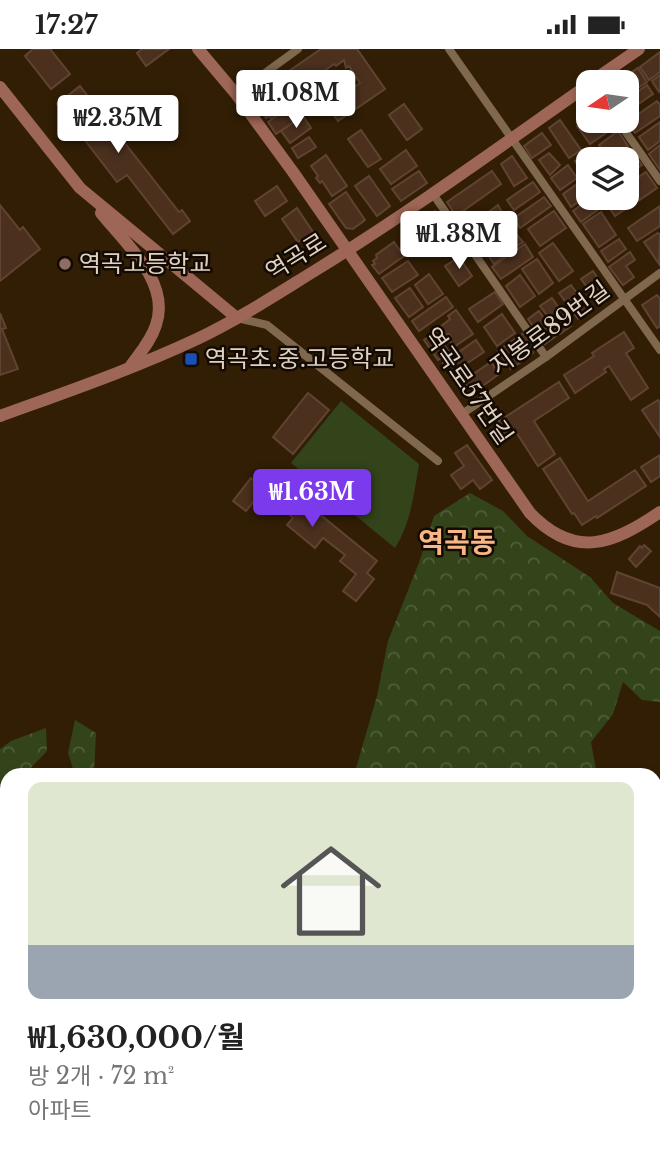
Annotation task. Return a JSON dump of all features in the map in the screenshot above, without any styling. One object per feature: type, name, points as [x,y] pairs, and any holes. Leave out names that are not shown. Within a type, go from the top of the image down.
[{"type":"street","name":"역곡로57번길","points":[[198,49],[236,94],[348,250],[530,513],[562,536],[585,543],[609,541],[629,533],[660,512]]},
{"type":"street","points":[[236,94],[298,49]]},
{"type":"street","points":[[449,49],[660,350]]},
{"type":"street","name":"역곡로","points":[[609,70],[639,49]]},
{"type":"street","points":[[0,86],[141,262],[156,291],[160,309],[157,324],[130,368]]},
{"type":"street","name":"역곡로","points":[[0,416],[130,368],[198,339],[237,318],[433,194],[576,93]]},
{"type":"street","points":[[626,133],[660,181]]},
{"type":"street","points":[[80,188],[237,318],[267,325],[438,461]]},
{"type":"street","points":[[433,194],[546,357]]},
{"type":"street","name":"지봉로89번길","points":[[463,414],[660,273]]},
{"type":"green space","points":[[341,401],[419,464],[408,518],[395,548],[291,463]]},
{"type":"green space","points":[[470,493],[503,511],[527,536],[590,577],[613,603],[660,631],[660,702],[642,700],[623,682],[613,714],[591,742],[596,768],[356,768],[377,696],[388,641],[434,516]]},
{"type":"green space","points":[[75,720],[96,733],[94,768],[73,768],[68,753]]},
{"type":"green space","points":[[46,728],[47,751],[31,768],[0,768],[0,749],[11,741]]},
{"type":"building","points":[[33,49],[50,49],[70,74],[51,89],[25,56]]},
{"type":"building","points":[[142,49],[169,49],[146,66],[137,53]]},
{"type":"building","points":[[321,49],[357,49],[385,89],[338,121],[333,114],[337,111],[331,104],[360,83],[349,66],[346,68],[344,60],[310,81],[312,84],[305,89],[289,71]]},
{"type":"building","points":[[660,52],[660,72],[649,80],[640,67]]},
{"type":"building","points":[[638,68],[647,82],[639,87],[639,70],[635,70]]},
{"type":"building","points":[[660,75],[660,91],[659,92],[652,81]]},
{"type":"building","points":[[273,77],[280,87],[256,105],[248,95]]},
{"type":"building","points":[[647,85],[653,94],[639,104],[639,91]]},
{"type":"building","points":[[80,86],[179,212],[182,210],[190,221],[173,234],[127,175],[117,182],[57,104]]},
{"type":"building","points":[[284,91],[291,101],[266,118],[259,108]]},
{"type":"building","points":[[657,101],[660,105],[660,116],[639,130],[639,114]]},
{"type":"building","points":[[288,103],[290,106],[272,119],[269,116]]},
{"type":"building","points":[[293,104],[301,117],[276,134],[268,122]]},
{"type":"building","points":[[404,104],[422,129],[407,140],[389,115]]},
{"type":"building","points":[[303,116],[311,128],[290,143],[281,131]]},
{"type":"building","points":[[560,120],[579,147],[576,147],[576,153],[569,158],[549,128]]},
{"type":"building","points":[[660,122],[660,141],[648,150],[639,137]]},
{"type":"building","points":[[361,130],[381,159],[368,167],[348,139]]},
{"type":"building","points":[[542,133],[551,145],[532,158],[524,146]]},
{"type":"building","points":[[582,133],[606,133],[590,144]]},
{"type":"building","points":[[619,133],[628,146],[600,147],[599,145]]},
{"type":"building","points":[[309,137],[316,147],[298,158],[292,148]]},
{"type":"building","points":[[660,145],[660,170],[649,154]]},
{"type":"building","points":[[406,150],[417,166],[391,184],[380,169]]},
{"type":"building","points":[[549,153],[560,165],[550,175],[539,160]]},
{"type":"building","points":[[326,155],[347,186],[332,196],[322,181],[320,183],[316,178],[318,176],[311,166]]},
{"type":"building","points":[[512,156],[527,178],[514,186],[501,164]]},
{"type":"building","points":[[568,165],[576,177],[560,190],[551,178]]},
{"type":"building","points":[[419,171],[427,183],[401,201],[392,189]]},
{"type":"building","points":[[492,171],[501,184],[456,216],[447,202]]},
{"type":"building","points":[[646,172],[657,188],[639,200],[639,177]]},
{"type":"building","points":[[369,176],[390,206],[377,216],[355,186]]},
{"type":"building","points":[[533,182],[540,192],[514,210],[507,200]]},
{"type":"building","points":[[576,185],[576,203],[571,207],[563,194]]},
{"type":"building","points":[[277,186],[287,201],[265,216],[255,201]]},
{"type":"building","points":[[346,192],[365,220],[353,229],[346,228],[329,204]]},
{"type":"building","points":[[544,197],[551,206],[520,228],[514,218]]},
{"type":"building","points":[[0,205],[20,230],[23,227],[40,249],[0,281]]},
{"type":"building","points":[[498,205],[507,222],[493,231],[483,216]]},
{"type":"building","points":[[660,206],[660,226],[637,241],[628,228]]},
{"type":"building","points":[[297,208],[313,232],[298,242],[282,219]]},
{"type":"building","points":[[576,209],[597,210],[581,222],[573,211]]},
{"type":"building","points":[[611,210],[624,210],[615,216]]},
{"type":"building","points":[[435,211],[445,227],[413,250],[402,234]]},
{"type":"building","points":[[554,211],[566,228],[540,246],[528,229]]},
{"type":"building","points":[[601,212],[616,235],[599,247],[583,224]]},
{"type":"building","points":[[481,219],[492,235],[476,246],[465,230]]},
{"type":"building","points":[[511,228],[523,242],[508,252],[498,237]]},
{"type":"building","points":[[449,233],[459,247],[445,256],[435,242]]},
{"type":"building","points":[[658,233],[660,235],[659,264],[644,242]]},
{"type":"building","points":[[496,238],[507,254],[494,264],[483,247]]},
{"type":"building","points":[[619,239],[626,249],[608,262],[601,251]]},
{"type":"building","points":[[394,242],[404,256],[379,274],[372,265],[375,264],[373,261],[377,258],[376,255]]},
{"type":"building","points":[[553,243],[573,271],[559,281],[539,253]]},
{"type":"building","points":[[525,244],[533,257],[501,279],[492,267]]},
{"type":"building","points":[[630,252],[635,260],[626,266],[634,277],[623,285],[609,267]]},
{"type":"building","points":[[459,257],[472,276],[459,286],[445,266]]},
{"type":"building","points":[[537,259],[553,283],[539,294],[522,269]]},
{"type":"building","points":[[408,261],[418,275],[392,292],[382,278]]},
{"type":"building","points":[[593,271],[609,294],[598,302],[581,279]]},
{"type":"building","points":[[429,274],[443,294],[428,304],[415,285]]},
{"type":"building","points":[[520,275],[535,296],[520,307],[506,286]]},
{"type":"building","points":[[571,285],[590,311],[578,319],[559,293]]},
{"type":"building","points":[[410,288],[423,307],[409,317],[395,298]]},
{"type":"building","points":[[495,292],[503,304],[478,322],[469,309]]},
{"type":"building","points":[[657,295],[660,299],[660,326],[657,328],[642,305]]},
{"type":"building","points":[[446,297],[453,307],[419,331],[412,321]]},
{"type":"building","points":[[552,298],[561,311],[550,319],[540,306]]},
{"type":"building","points":[[456,310],[473,334],[454,347],[448,339],[451,337],[449,334],[446,335],[440,327]]},
{"type":"building","points":[[539,311],[556,336],[545,344],[528,319]]},
{"type":"building","points":[[0,313],[6,328],[2,329],[18,369],[0,375]]},
{"type":"building","points":[[502,314],[515,333],[497,346],[484,327]]},
{"type":"building","points":[[564,315],[571,326],[560,334],[552,323]]},
{"type":"building","points":[[435,332],[449,352],[438,360],[424,340]]},
{"type":"building","points":[[624,332],[634,348],[626,353],[648,388],[631,400],[609,366],[604,369],[606,372],[575,393],[564,375]]},
{"type":"building","points":[[524,333],[534,347],[533,353],[511,369],[498,351]]},
{"type":"building","points":[[476,340],[484,352],[451,374],[443,363]]},
{"type":"building","points":[[491,362],[499,374],[473,393],[463,381]]},
{"type":"building","points":[[559,382],[569,398],[534,421],[555,454],[538,466],[516,432],[505,438],[496,423]]},
{"type":"building","points":[[308,393],[329,410],[293,454],[273,437]]},
{"type":"building","points":[[658,400],[660,403],[660,437],[642,410]]},
{"type":"building","points":[[467,445],[492,480],[480,489],[473,480],[461,489],[451,475],[464,466],[455,453]]},
{"type":"building","points":[[660,455],[660,476],[651,482],[641,467]]},
{"type":"building","points":[[560,458],[588,501],[635,470],[646,486],[582,525],[543,469]]},
{"type":"building","points":[[268,472],[377,561],[367,573],[374,579],[356,601],[343,591],[356,574],[340,561],[345,555],[323,538],[315,548],[287,525],[293,518],[290,515],[292,514],[274,499],[270,504],[259,495],[246,511],[233,501],[251,478],[258,484]]},
{"type":"building","points":[[644,545],[651,551],[636,567],[629,559]]},
{"type":"building","points":[[617,572],[660,588],[660,617],[647,605],[611,593]]},
{"type":"place","name":"역곡고등학교","points":[[65,264]]},
{"type":"place","name":"역곡초.중.고등학교","points":[[191,359]]},
{"type":"district","name":"역곡동","points":[[457,542]]}]
